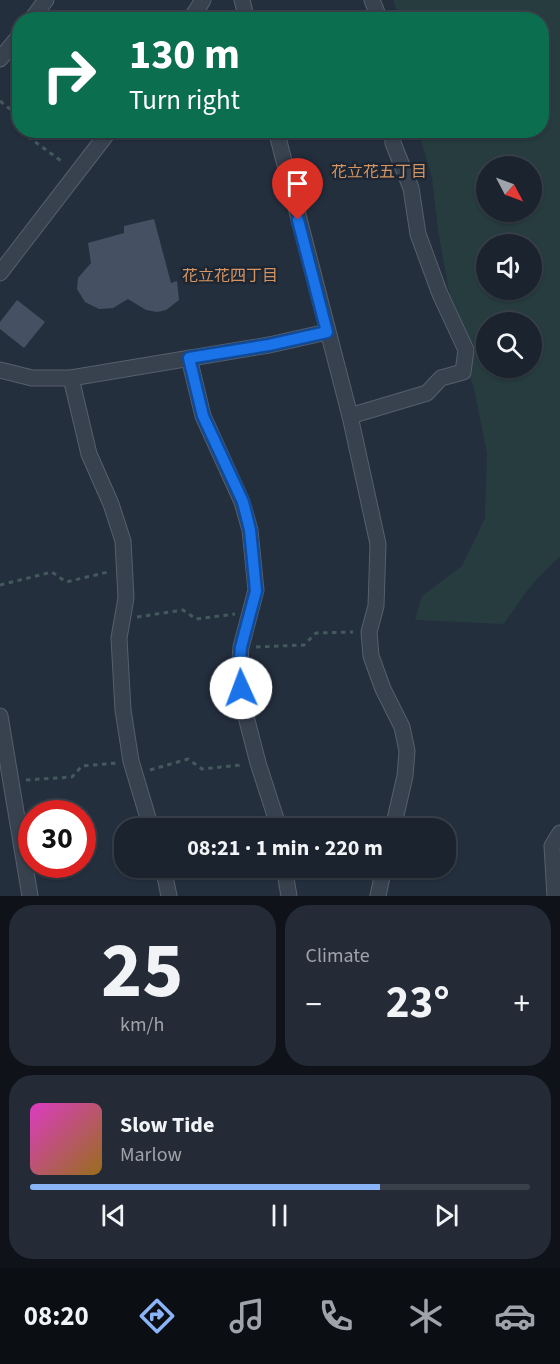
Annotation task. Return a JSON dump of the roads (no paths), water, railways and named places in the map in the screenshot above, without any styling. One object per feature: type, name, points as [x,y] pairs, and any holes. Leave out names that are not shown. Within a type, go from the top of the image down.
[{"type":"street","points":[[0,59],[12,45]]},
{"type":"street","points":[[0,273],[104,138]]},
{"type":"street","points":[[278,138],[350,416],[378,544],[376,606],[369,632],[371,656],[383,689],[402,727],[407,751],[405,776],[395,818]]},
{"type":"street","points":[[350,416],[427,393],[441,378],[463,372],[466,350],[440,294],[418,234],[411,188],[393,138]]},
{"type":"street","points":[[0,370],[32,378],[71,378],[269,345],[327,332]]},
{"type":"street","points":[[189,358],[203,416],[243,502],[250,530],[256,591],[241,647],[239,671],[243,705],[276,818]]},
{"type":"street","points":[[71,378],[89,454],[111,504],[123,541],[126,598],[119,638],[123,710],[132,768],[148,818]]},
{"type":"street","points":[[0,717],[30,896]]},
{"type":"street","points":[[555,896],[552,846],[560,833]]},
{"type":"street","points":[[165,878],[168,896]]},
{"type":"street","points":[[286,878],[288,896]]},
{"type":"street","points":[[378,896],[382,878]]},
{"type":"district","name":"花立花五丁目","points":[[379,171]]},
{"type":"district","name":"花立花四丁目","points":[[230,275]]}]
